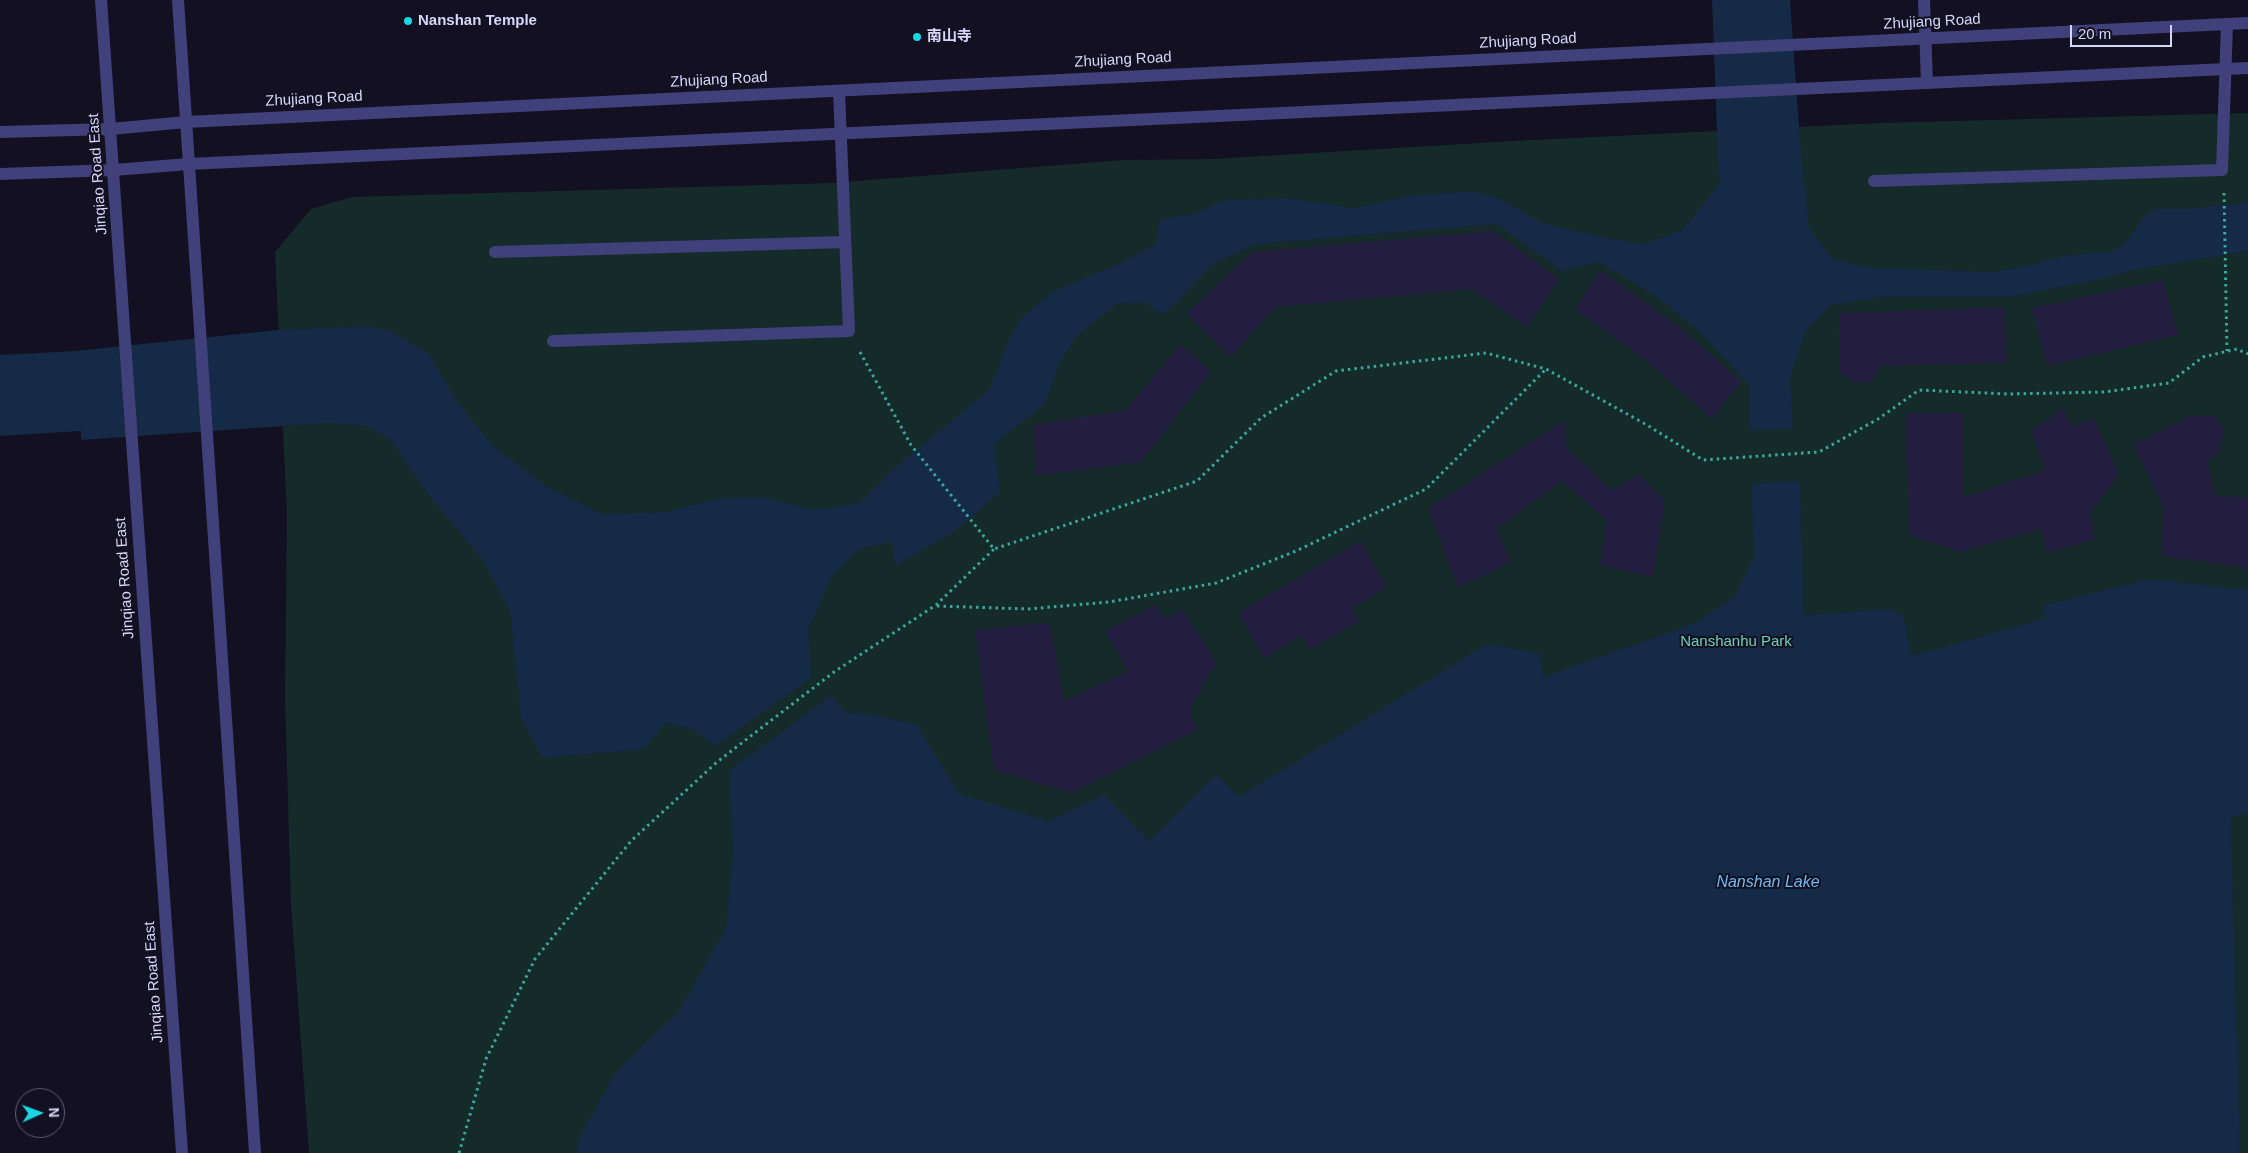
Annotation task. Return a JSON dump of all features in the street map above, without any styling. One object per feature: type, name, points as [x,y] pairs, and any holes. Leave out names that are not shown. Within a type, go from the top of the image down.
[{"type":"street","name":"Jinqiao Road East","points":[[102,0],[182,1153]]},
{"type":"street","points":[[178,0],[255,1153]]},
{"type":"street","points":[[1924,0],[1926,83]]},
{"type":"street","name":"Zhujiang Road","points":[[0,132],[111,129],[186,122],[2248,22]]},
{"type":"street","points":[[1874,181],[2222,170],[2227,24]]},
{"type":"street","points":[[0,174],[2248,68]]},
{"type":"street","points":[[553,341],[849,331],[839,90]]},
{"type":"street","points":[[495,252],[845,242]]},
{"type":"path","points":[[2224,194],[2227,351]]},
{"type":"path","points":[[849,331],[911,445],[994,549]]},
{"type":"path","points":[[459,1153],[486,1059],[536,959],[632,841],[717,762],[834,672],[936,606],[994,549],[1197,481],[1261,418],[1336,371],[1486,353],[1546,369],[1647,425],[1703,460],[1819,452],[1878,419],[1919,390],[2008,394],[2104,392],[2169,383],[2203,357],[2237,349],[2248,354]]},
{"type":"path","points":[[936,606],[1028,609],[1109,602],[1216,583],[1296,550],[1426,488],[1546,369]]},
{"type":"green space","name":"Nanshanhu Park","points":[[2248,113],[2248,1153],[309,1153],[291,905],[285,699],[287,516],[275,252],[311,209],[352,197],[832,183],[1123,160],[1212,159],[1513,141],[1880,123]]},
{"type":"water","points":[[1712,0],[1790,0],[1800,141],[1809,228],[1831,258],[1867,267],[1990,272],[2031,265],[2067,255],[2107,252],[2123,246],[2146,215],[2156,209],[2188,209],[2248,202],[2248,251],[2139,269],[2092,281],[2010,297],[1881,297],[1831,305],[1805,332],[1790,377],[1793,429],[1750,430],[1749,384],[1700,332],[1654,294],[1598,262],[1562,271],[1497,224],[1256,244],[1214,263],[1163,315],[1145,302],[1116,304],[1077,336],[1060,361],[1045,404],[994,444],[1000,492],[955,531],[895,566],[892,541],[858,550],[833,574],[809,627],[811,678],[715,746],[692,729],[665,723],[644,749],[542,758],[521,717],[510,610],[481,558],[425,490],[391,440],[366,426],[328,423],[81,440],[81,431],[0,436],[0,355],[75,351],[278,330],[367,326],[391,331],[429,354],[457,402],[495,448],[548,487],[601,514],[666,512],[721,498],[764,497],[813,510],[860,503],[891,471],[989,390],[1011,336],[1022,317],[1056,290],[1119,264],[1155,245],[1160,219],[1194,214],[1225,200],[1285,198],[1355,208],[1408,196],[1471,191],[1499,198],[1544,224],[1608,238],[1644,244],[1683,230],[1719,184]]},
{"type":"water","name":"Nanshan Lake","points":[[1800,481],[1804,615],[1891,609],[1903,616],[1912,656],[2043,619],[2044,605],[2150,579],[2248,590],[2248,812],[2231,817],[2240,1153],[578,1153],[577,1142],[616,1072],[679,1011],[726,928],[733,852],[729,771],[832,695],[844,712],[871,714],[917,725],[959,794],[1048,821],[1104,795],[1149,841],[1216,774],[1239,797],[1487,644],[1539,653],[1544,677],[1696,623],[1735,596],[1754,557],[1751,484]]},
{"type":"building","points":[[1493,231],[1559,279],[1527,327],[1471,289],[1275,307],[1231,357],[1186,314],[1252,252]]},
{"type":"building","points":[[1600,270],[1678,326],[1741,381],[1712,419],[1642,357],[1575,310]]},
{"type":"building","points":[[2163,280],[2178,335],[2047,366],[2032,308]]},
{"type":"building","points":[[2004,307],[2007,363],[1881,366],[1872,381],[1855,383],[1839,373],[1840,313]]},
{"type":"building","points":[[1180,344],[1211,372],[1141,462],[1036,476],[1033,425],[1126,410]]},
{"type":"building","points":[[2063,408],[2071,427],[2094,418],[2119,475],[2090,513],[2095,539],[2047,553],[2041,529],[1960,552],[1909,535],[1905,413],[1963,413],[1964,497],[2045,470],[2031,431]]},
{"type":"building","points":[[2190,415],[2214,416],[2224,428],[2220,451],[2207,461],[2215,495],[2248,498],[2248,568],[2162,556],[2163,506],[2133,444],[2174,425]]},
{"type":"building","points":[[1564,421],[1567,449],[1612,490],[1639,475],[1665,501],[1653,577],[1600,565],[1606,520],[1562,481],[1496,529],[1511,562],[1458,588],[1428,508]]},
{"type":"building","points":[[1360,541],[1387,587],[1352,608],[1359,621],[1310,650],[1302,636],[1264,658],[1238,613]]},
{"type":"building","points":[[1155,605],[1165,618],[1183,610],[1216,662],[1190,710],[1197,730],[1072,793],[994,770],[975,630],[1050,623],[1064,701],[1128,671],[1105,631]]},
{"type":"place","name":"Nanshan Temple","points":[[408,21]]},
{"type":"place","name":"南山寺","points":[[917,37]]}]
